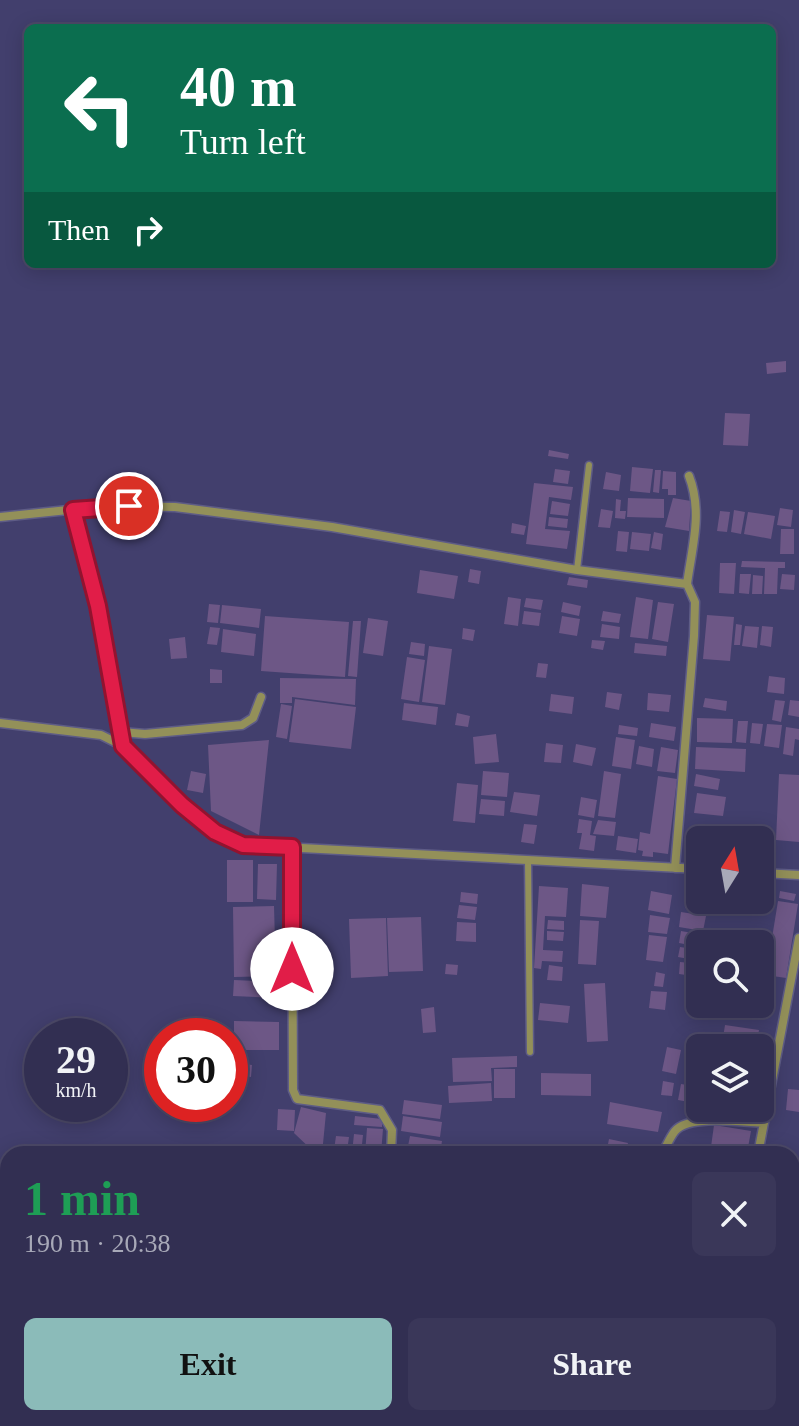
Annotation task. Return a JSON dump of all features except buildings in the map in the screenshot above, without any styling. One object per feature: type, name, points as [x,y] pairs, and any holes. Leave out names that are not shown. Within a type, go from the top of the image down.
[{"type":"street","points":[[675,868],[694,636],[695,602],[687,584],[698,512],[696,494],[689,476]]},
{"type":"street","points":[[0,517],[107,506],[175,507],[332,527],[577,570],[687,584]]},
{"type":"street","points":[[73,510],[98,606],[123,746]]},
{"type":"street","points":[[121,732],[145,734],[242,725],[253,718],[261,697]]},
{"type":"street","points":[[0,723],[101,735],[123,746],[182,805],[215,832],[243,845],[686,868]]},
{"type":"street","points":[[292,847],[293,1090],[297,1099],[380,1110],[392,1130],[391,1146]]},
{"type":"street","points":[[774,874],[799,875]]},
{"type":"street","points":[[760,1146],[799,938]]},
{"type":"street","points":[[666,1146],[675,1130],[684,1124],[698,1121],[764,1123]]},
{"type":"lane","points":[[577,570],[589,465]]},
{"type":"lane","points":[[528,860],[530,1052]]},
{"type":"route","points":[[129,506],[73,510],[98,606],[123,746],[182,805],[215,832],[243,845],[292,847],[292,969]]}]
